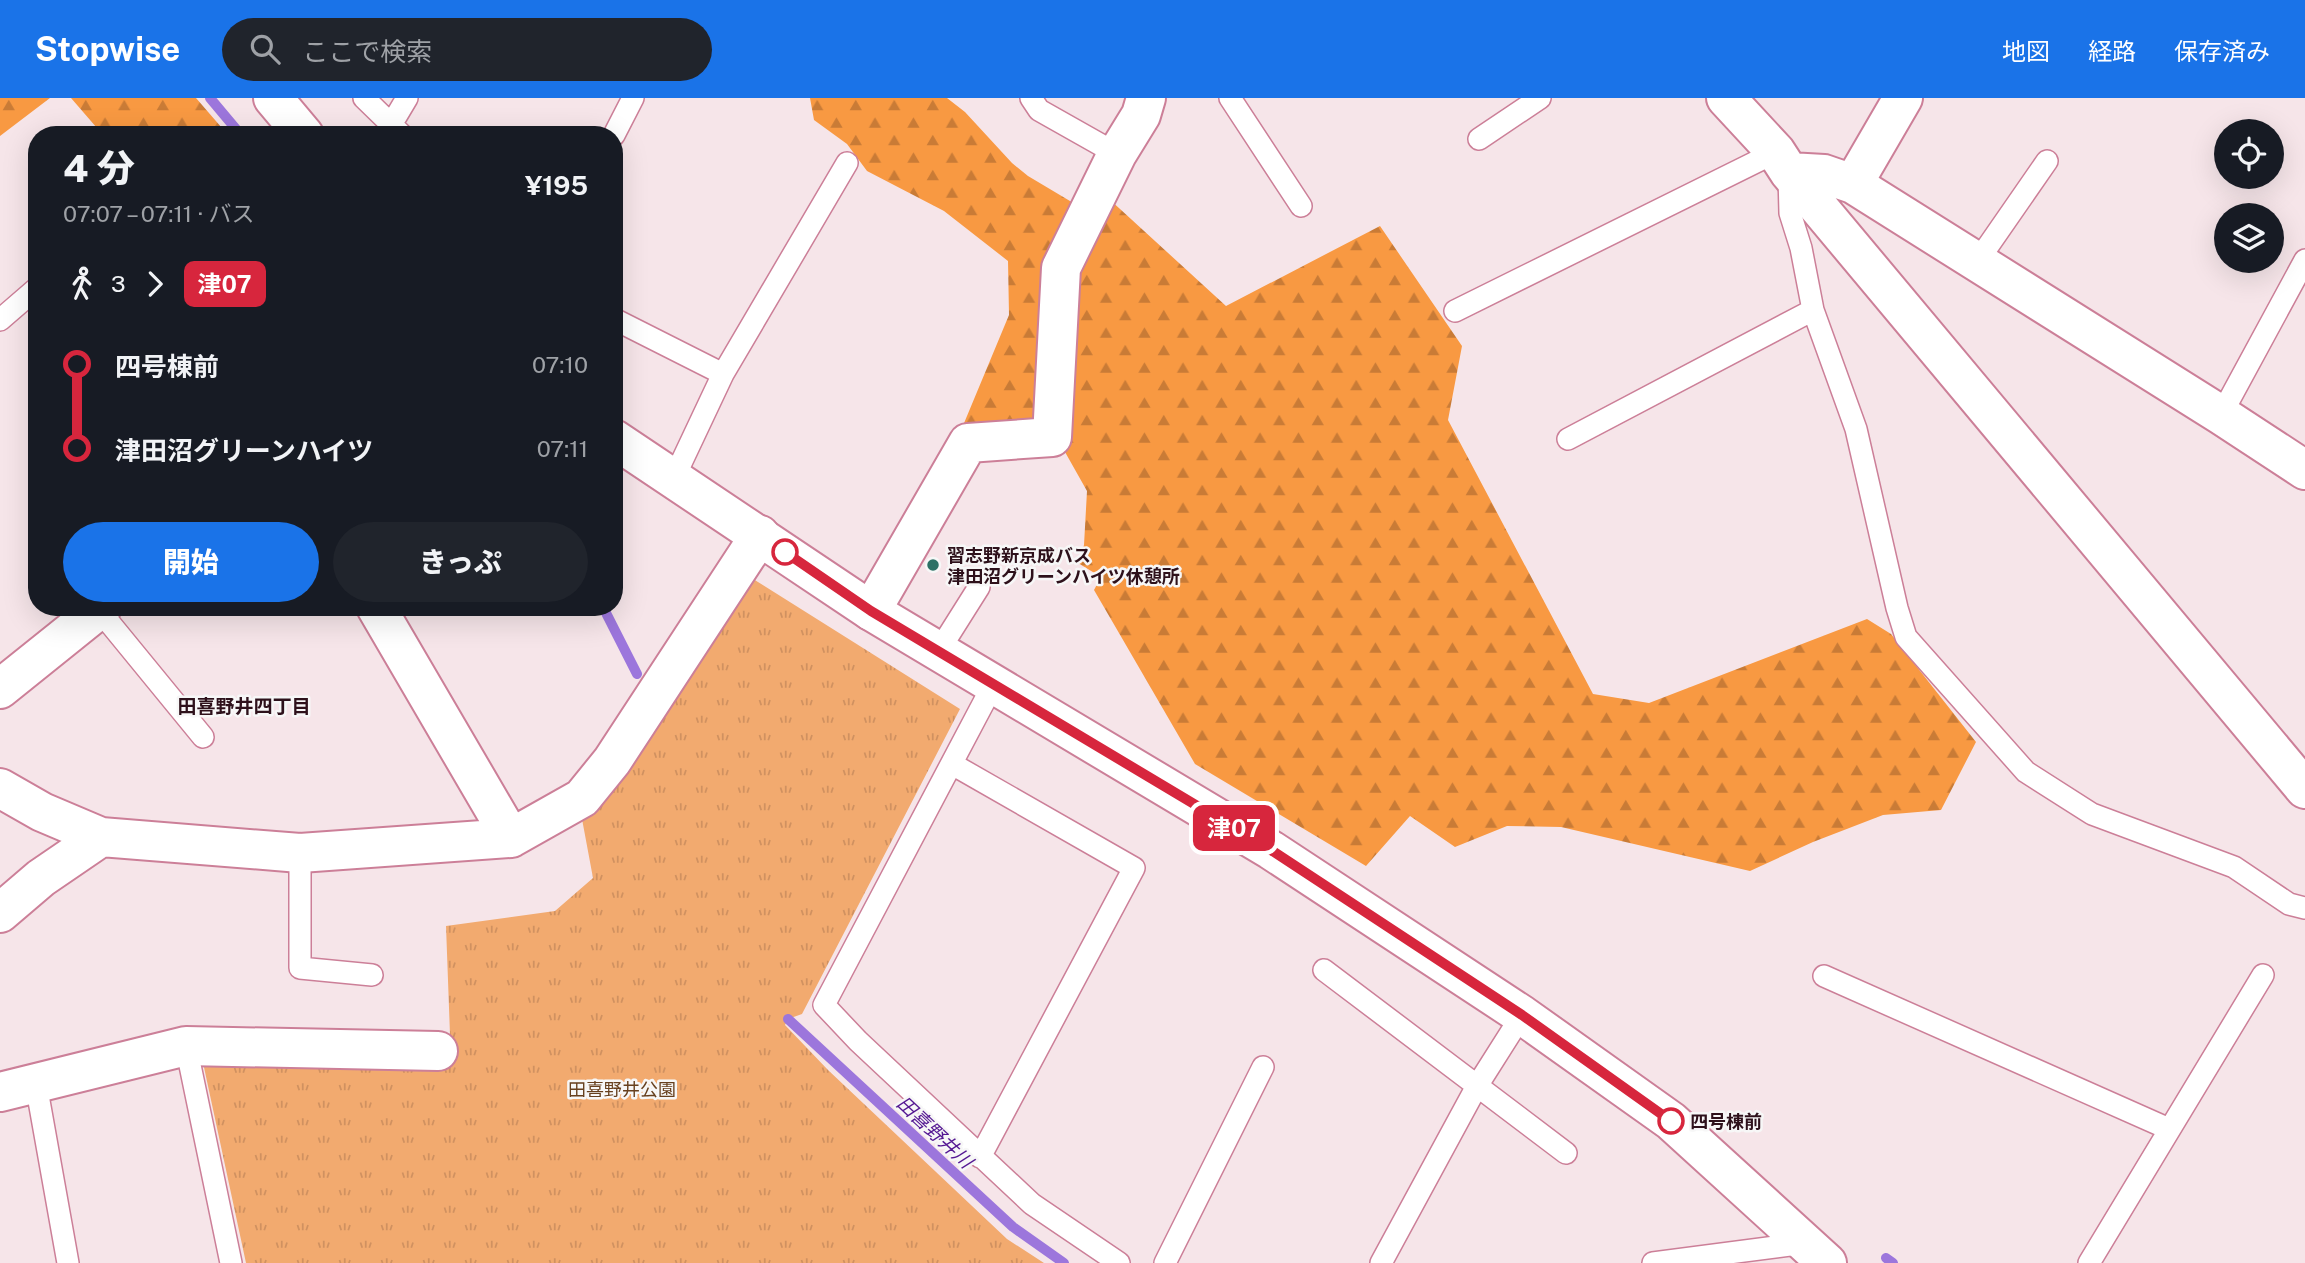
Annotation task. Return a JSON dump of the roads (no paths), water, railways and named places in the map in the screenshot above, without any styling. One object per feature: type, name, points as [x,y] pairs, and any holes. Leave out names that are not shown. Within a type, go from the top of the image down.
[{"type":"street","points":[[273,98],[296,126]]},
{"type":"street","points":[[871,611],[968,443],[1052,437],[1061,268],[1117,155],[1141,115],[1146,98]]},
{"type":"street","points":[[1726,98],[1783,162],[2305,789]]},
{"type":"street","points":[[1853,184],[1903,98]]},
{"type":"street","points":[[1783,162],[1853,184],[2305,470]]},
{"type":"street","points":[[623,445],[871,611],[1271,850],[1522,1015],[1671,1121],[1816,1253]]},
{"type":"street","points":[[0,788],[42,812],[102,837],[300,853],[511,838],[582,798],[612,761],[760,535]]},
{"type":"street","points":[[0,689],[90,616]]},
{"type":"street","points":[[381,616],[511,838]]},
{"type":"street","points":[[0,913],[41,878],[102,837]]},
{"type":"street","points":[[18,1088],[186,1046],[438,1051]]},
{"type":"lane","points":[[364,98],[388,126]]},
{"type":"lane","points":[[395,126],[407,98]]},
{"type":"lane","points":[[618,126],[632,98]]},
{"type":"lane","points":[[1031,98],[1039,110],[1117,155]]},
{"type":"lane","points":[[1230,98],[1301,206]]},
{"type":"lane","points":[[1479,139],[1540,98]]},
{"type":"lane","points":[[1977,262],[2047,161]]},
{"type":"lane","points":[[1455,311],[1783,162],[1790,213],[1801,248],[1813,310],[1856,429],[1906,637],[2026,772],[2092,814],[2234,867],[2289,904],[2305,908]]},
{"type":"lane","points":[[673,480],[723,374],[847,163]]},
{"type":"lane","points":[[2221,415],[2305,260]]},
{"type":"lane","points":[[0,320],[28,296]]},
{"type":"lane","points":[[1568,439],[1813,310]]},
{"type":"lane","points":[[623,324],[723,374]]},
{"type":"lane","points":[[938,652],[979,587]]},
{"type":"lane","points":[[106,616],[203,737]]},
{"type":"lane","points":[[993,685],[824,1005],[858,1041],[1032,1204],[1119,1263]]},
{"type":"lane","points":[[952,764],[1135,868],[980,1157]]},
{"type":"lane","points":[[300,853],[300,968],[372,975]]},
{"type":"lane","points":[[1324,970],[1566,1153]]},
{"type":"lane","points":[[2089,1263],[2263,975]]},
{"type":"lane","points":[[1824,976],[2169,1129]]},
{"type":"lane","points":[[1381,1263],[1477,1086],[1522,1015]]},
{"type":"lane","points":[[186,1046],[231,1263]]},
{"type":"lane","points":[[1165,1263],[1263,1067]]},
{"type":"lane","points":[[18,1088],[68,1263]]},
{"type":"lane","points":[[1653,1263],[1816,1253]]},
{"type":"waterway","name":"田喜野井川","points":[[210,98],[233,126]]},
{"type":"waterway","name":"田喜野井川","points":[[608,616],[637,674]]},
{"type":"waterway","name":"田喜野井川","points":[[788,1019],[1013,1227],[1064,1263]]},
{"type":"waterway","name":"田喜野井川","points":[[1886,1258],[1893,1263]]},
{"type":"place","name":"習志野新京成バス 津田沼グリーンハイツ休憩所","points":[[933,565]]},
{"type":"place","name":"四号棟前","points":[[1671,1121]]},
{"type":"district","name":"田喜野井四丁目","points":[[244,706]]},
{"type":"park label","name":"田喜野井公園","points":[[622,1089]]}]
